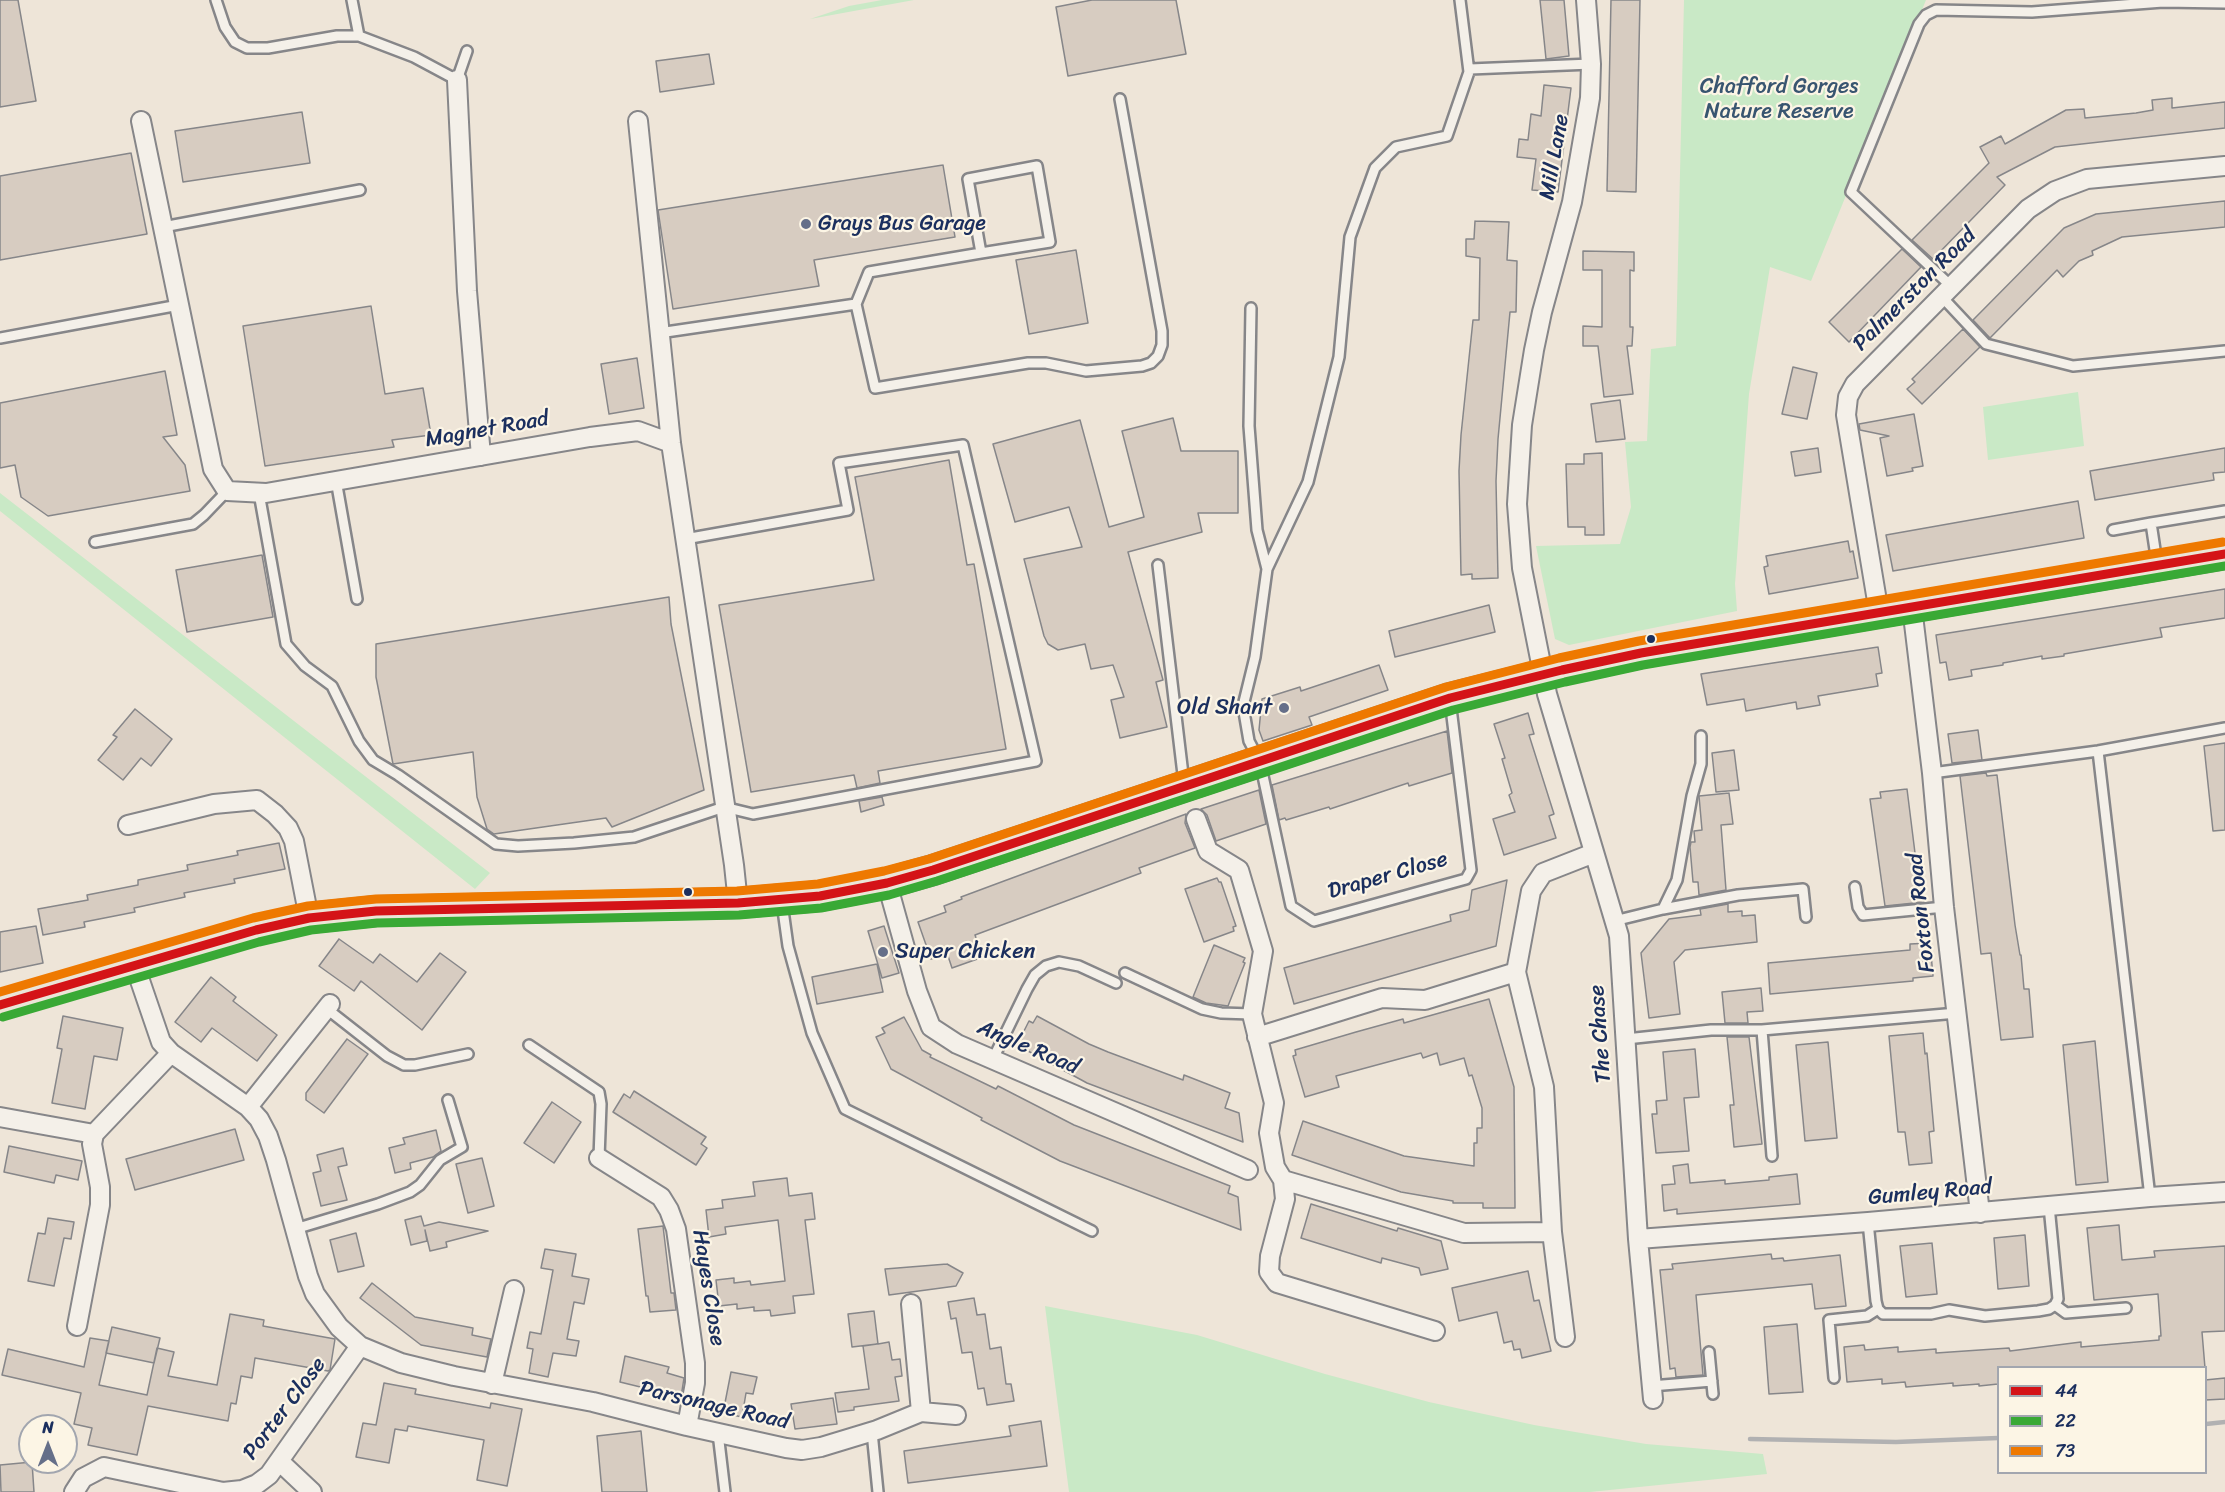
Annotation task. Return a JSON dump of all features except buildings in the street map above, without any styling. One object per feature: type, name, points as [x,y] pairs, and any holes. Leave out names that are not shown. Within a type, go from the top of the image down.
[{"type":"main road","points":[[0,1005],[256,930],[309,918],[375,911],[738,903],[820,896],[886,883],[933,870],[1450,698],[1543,675],[1620,657],[2225,554]]},
{"type":"street","name":"Mill Lane","points":[[1543,675],[1542,660],[1527,598],[1520,546],[1517,504],[1522,425],[1542,312],[1572,202],[1590,98],[1591,64],[1586,0]]},
{"type":"street","points":[[457,80],[467,291],[481,456]]},
{"type":"street","points":[[141,121],[213,469],[227,491]]},
{"type":"street","points":[[638,121],[671,443],[738,903]]},
{"type":"street","name":"Palmerston Road","points":[[1879,613],[1846,415],[1848,397],[1855,384],[2028,209],[2055,191],[2087,179],[2225,166]]},
{"type":"street","name":"Magnet Road","points":[[227,491],[266,493],[590,437],[638,431],[671,443]]},
{"type":"street","name":"Foxton Road","points":[[1912,607],[1980,1213]]},
{"type":"street","name":"The Chase","points":[[1543,675],[1619,936],[1638,1239],[1652,1393]]},
{"type":"street","points":[[128,825],[214,804],[257,800],[288,828],[294,841],[309,918]]},
{"type":"street","points":[[1196,819],[1208,851],[1239,870],[1263,951],[1252,1014],[1274,1103],[1269,1133],[1275,1167],[1283,1180],[1285,1199],[1270,1256],[1269,1272],[1277,1283],[1435,1331]]},
{"type":"street","points":[[1565,1337],[1552,1232],[1544,1088],[1516,972],[1531,891],[1543,873],[1594,853]]},
{"type":"street","name":"Angle Road","points":[[886,883],[917,991],[930,1027],[957,1044],[1248,1170]]},
{"type":"street","name":"Parsonage Road","points":[[135,966],[161,1042],[171,1053],[248,1107],[268,1136],[315,1294],[339,1327],[360,1346],[401,1363],[492,1384],[593,1402],[687,1426],[802,1450],[821,1448],[872,1432],[921,1412],[956,1415]]},
{"type":"street","points":[[1257,1037],[1382,998],[1425,1000],[1516,972]]},
{"type":"street","points":[[248,1107],[329,1006]]},
{"type":"street","points":[[77,1326],[100,1205],[100,1187],[92,1144],[94,1134],[171,1053]]},
{"type":"street","points":[[0,1117],[94,1134]]},
{"type":"street","name":"Hayes Close","points":[[599,1158],[661,1197],[676,1229],[695,1363],[695,1383],[687,1426]]},
{"type":"street","points":[[1283,1180],[1464,1233],[1552,1232]]},
{"type":"street","name":"Gumley Road","points":[[1638,1239],[2225,1192]]},
{"type":"street","points":[[492,1384],[514,1290]]},
{"type":"street","points":[[911,1305],[921,1412]]},
{"type":"street","name":"Porter Close","points":[[74,1492],[83,1478],[104,1467],[224,1492],[257,1485],[279,1461],[360,1346]]},
{"type":"street","points":[[279,1461],[312,1492]]},
{"type":"lane","points":[[216,0],[225,27],[235,42],[247,48],[268,48],[329,37],[359,36],[414,57],[457,80],[467,51]]},
{"type":"lane","points":[[352,0],[359,36]]},
{"type":"lane","points":[[1267,569],[1308,482],[1339,357],[1350,237],[1375,168],[1396,147],[1447,135],[1469,72],[1460,0]]},
{"type":"lane","points":[[2225,3],[2163,2],[2032,12],[1936,10],[1926,15],[1919,24],[1851,192],[1947,292],[1986,344],[2073,366],[2225,351]]},
{"type":"lane","points":[[1469,72],[1470,69],[1591,64]]},
{"type":"lane","points":[[981,254],[968,179],[1038,166],[1050,242],[981,254],[869,272],[856,304],[875,388],[1028,363],[1046,363],[1086,371],[1142,366],[1151,363],[1158,356],[1162,345],[1162,332],[1120,99]]},
{"type":"lane","points":[[163,227],[360,190]]},
{"type":"lane","points":[[659,333],[856,304]]},
{"type":"lane","points":[[0,338],[179,305]]},
{"type":"lane","points":[[1251,308],[1249,426],[1257,530],[1267,569]]},
{"type":"lane","points":[[259,493],[286,644],[305,666],[332,686],[359,741],[373,760],[496,844],[562,844],[634,837],[724,807],[753,814],[1036,761],[963,446],[839,463],[848,510],[685,539]]},
{"type":"lane","points":[[336,480],[357,599]]},
{"type":"lane","points":[[95,542],[193,524],[227,491]]},
{"type":"lane","points":[[2113,530],[2225,511]]},
{"type":"lane","points":[[2151,523],[2157,566]]},
{"type":"lane","points":[[1158,565],[1184,786]]},
{"type":"lane","name":"Draper Close","points":[[1267,569],[1255,657],[1244,706],[1249,741],[1260,762],[1291,906],[1314,921],[1466,879],[1471,870],[1450,698]]},
{"type":"lane","points":[[1932,773],[2098,751],[2225,728]]},
{"type":"lane","points":[[1663,909],[1677,879],[1692,796],[1701,764],[1701,736]]},
{"type":"lane","points":[[2098,751],[2150,1197]]},
{"type":"lane","points":[[1855,887],[1858,907],[1863,915],[1944,908]]},
{"type":"lane","points":[[1614,921],[1663,909],[1738,896],[1803,889],[1806,917]]},
{"type":"lane","points":[[782,900],[788,946],[812,1033],[845,1109],[1092,1231]]},
{"type":"lane","points":[[993,1059],[1035,975],[1046,966],[1059,962],[1079,966],[1116,983]]},
{"type":"lane","points":[[1125,973],[1202,1009],[1221,1013],[1252,1014]]},
{"type":"lane","points":[[329,1006],[387,1056],[404,1065],[415,1065],[468,1054]]},
{"type":"lane","points":[[1626,1039],[1711,1030],[1762,1030],[1957,1013]]},
{"type":"lane","points":[[1762,1030],[1772,1156]]},
{"type":"lane","points":[[529,1045],[598,1092],[601,1104],[599,1158]]},
{"type":"lane","points":[[295,1229],[378,1204],[410,1192],[420,1185],[440,1160],[462,1147],[448,1100]]},
{"type":"lane","points":[[1868,1222],[1878,1309],[1882,1314],[1931,1314],[1948,1310],[1985,1316],[2038,1311],[2055,1305],[2058,1299],[2049,1206]]},
{"type":"lane","points":[[2055,1305],[2066,1313],[2126,1308]]},
{"type":"lane","points":[[1834,1378],[1829,1320],[1867,1316],[1878,1309]]},
{"type":"lane","points":[[1709,1352],[1713,1394]]},
{"type":"lane","points":[[1652,1393],[1712,1381]]},
{"type":"lane","points":[[872,1432],[878,1492]]},
{"type":"lane","points":[[718,1433],[725,1492]]},
{"type":"green space","points":[[882,0],[914,0],[810,19],[849,6]]},
{"type":"green space","name":"Chafford Gorges Nature Reserve","points":[[1684,0],[1926,0],[1811,281],[1770,267],[1749,394],[1735,584],[1737,611],[1569,645],[1555,639],[1536,546],[1620,544],[1631,507],[1625,442],[1647,441],[1651,349],[1676,346]]},
{"type":"green space","points":[[2078,392],[2084,446],[1988,460],[1983,407]]},
{"type":"green space","points":[[0,493],[490,873],[475,889],[0,511]]},
{"type":"green space","points":[[1045,1306],[1197,1335],[1325,1374],[1429,1402],[1534,1425],[1646,1444],[1763,1454],[1767,1474],[1590,1492],[1069,1492]]},
{"type":"railway","points":[[2207,1424],[2225,1422]]},
{"type":"railway","points":[[1750,1439],[1896,1442],[1997,1438]]},
{"type":"transit line","name":"73","points":[[0,992],[253,918],[308,906],[376,899],[737,891],[818,884],[884,871],[929,859],[1446,687],[1559,658],[1639,641],[2223,542]]},
{"type":"transit line","name":"44","points":[[0,1005],[256,930],[309,918],[376,911],[738,903],[820,896],[887,883],[933,870],[1450,698],[1562,670],[1641,653],[2225,554]]},
{"type":"transit line","name":"22","points":[[3,1017],[259,942],[311,930],[377,923],[739,915],[821,908],[889,895],[1453,710],[1565,682],[1643,665],[2225,566]]},
{"type":"place","name":"Grays Bus Garage","points":[[806,224]]},
{"type":"place","name":"Old Shant","points":[[1284,708]]},
{"type":"place","name":"Super Chicken","points":[[883,952]]}]
